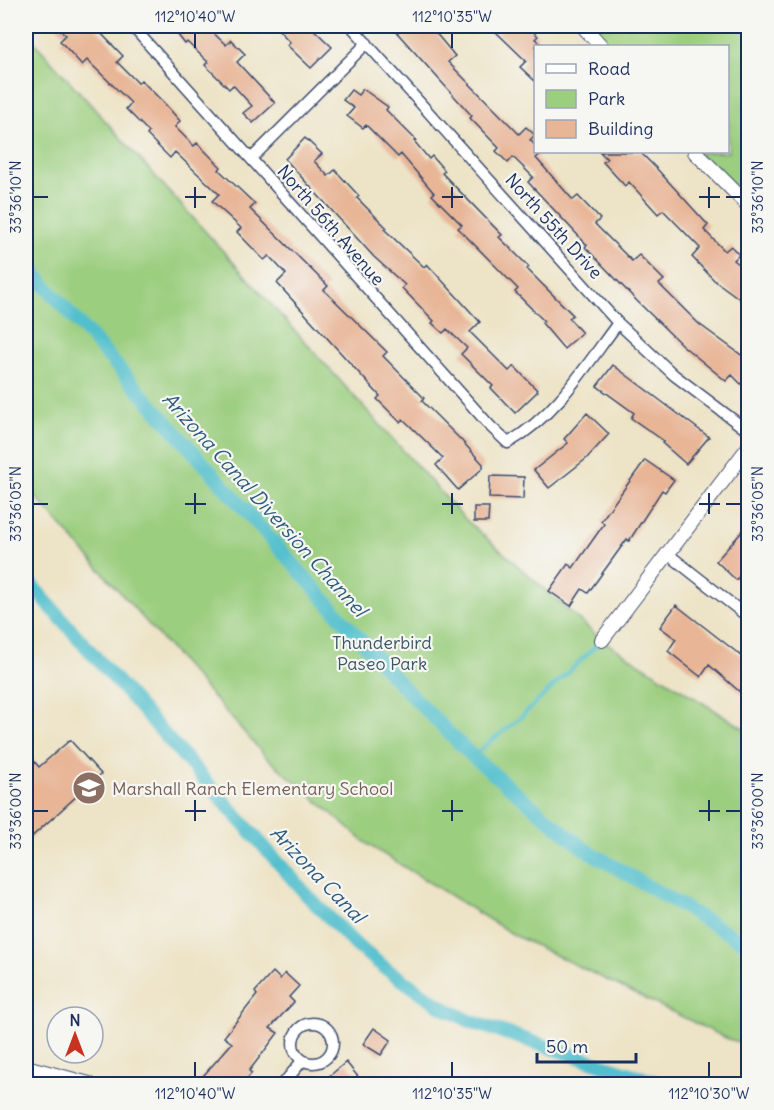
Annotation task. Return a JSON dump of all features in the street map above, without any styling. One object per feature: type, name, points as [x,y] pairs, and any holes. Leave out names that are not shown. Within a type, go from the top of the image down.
[{"type":"street","name":"North 56th Avenue","points":[[132,26],[389,316],[490,428],[508,443],[526,433],[555,406],[618,323]]},
{"type":"street","name":"North 55th Drive","points":[[351,26],[618,323],[674,375],[748,431]]},
{"type":"street","points":[[583,26],[600,45]]},
{"type":"street","points":[[251,159],[367,43]]},
{"type":"street","points":[[696,153],[748,205]]},
{"type":"street","points":[[602,640],[748,448]]},
{"type":"street","points":[[668,554],[748,616]]},
{"type":"street","points":[[283,1084],[302,1060]]},
{"type":"street","points":[[26,1067],[88,1084]]},
{"type":"green space","points":[[583,26],[748,26],[748,205],[696,153],[729,153],[729,45],[600,45]]},
{"type":"green space","name":"Thunderbird Paseo Park","points":[[26,33],[465,519],[602,640],[748,731],[748,1045],[726,1038],[514,935],[367,844],[266,757],[26,486]]},
{"type":"building","points":[[56,26],[94,26],[123,56],[117,62],[138,83],[141,80],[165,104],[180,121],[175,127],[194,146],[197,143],[221,167],[219,170],[255,204],[250,209],[328,286],[324,290],[387,352],[383,356],[424,398],[422,401],[483,464],[483,468],[458,490],[436,465],[443,458],[403,419],[400,422],[377,399],[380,396],[277,283],[286,274],[269,256],[264,260],[237,232],[241,228],[212,201],[219,194],[175,152],[170,158],[147,135],[149,132],[126,109],[131,103],[87,60],[82,65],[60,41],[66,35]]},
{"type":"building","points":[[171,26],[206,26],[226,45],[231,40],[245,54],[237,62],[275,103],[253,123],[243,113],[252,106],[233,85],[229,89],[205,65],[208,62],[187,42],[185,44]]},
{"type":"building","points":[[275,26],[310,26],[332,47],[311,68],[287,45],[290,42]]},
{"type":"building","points":[[391,26],[430,26],[455,56],[448,62],[519,134],[526,127],[534,134],[530,140],[534,144],[534,153],[542,153],[536,158],[573,200],[578,196],[600,219],[595,224],[632,261],[639,255],[664,280],[659,284],[699,324],[748,360],[748,391],[732,375],[726,381],[682,345],[637,301],[585,247],[587,245],[528,182],[533,177],[513,157],[508,163],[496,151],[499,148],[470,118],[472,116]]},
{"type":"building","points":[[501,26],[527,26],[538,36],[535,39],[542,45],[534,45],[534,80],[520,67],[526,61],[495,31]]},
{"type":"building","points":[[363,89],[388,107],[386,110],[416,140],[414,141],[429,159],[432,156],[445,171],[442,173],[502,235],[499,237],[529,267],[527,269],[573,315],[569,318],[582,333],[564,349],[542,323],[544,321],[515,292],[518,289],[458,228],[462,225],[432,195],[434,193],[401,154],[398,157],[366,125],[363,128],[347,116],[354,108],[343,100],[351,90],[358,95]]},
{"type":"building","points":[[305,138],[322,154],[314,161],[328,176],[335,170],[359,196],[357,198],[387,228],[385,230],[424,267],[427,264],[480,322],[470,332],[509,371],[514,366],[538,391],[515,413],[491,388],[493,386],[461,354],[467,348],[447,329],[443,333],[432,323],[434,321],[402,288],[405,285],[374,257],[285,159]]},
{"type":"building","points":[[601,153],[641,153],[657,169],[708,225],[704,230],[725,251],[731,246],[739,255],[734,260],[748,272],[748,305],[714,280],[692,257],[700,248],[663,210],[658,214],[629,182],[625,186],[603,162],[607,159]]},
{"type":"building","points":[[613,365],[709,437],[686,464],[662,443],[664,441],[631,418],[634,413],[597,386]]},
{"type":"building","points":[[587,413],[609,434],[586,459],[549,488],[534,470],[568,443],[564,439]]},
{"type":"building","points":[[645,460],[674,480],[665,492],[662,490],[629,541],[627,539],[588,593],[582,589],[571,606],[549,591],[568,564],[573,568],[604,524],[601,521]]},
{"type":"building","points":[[490,476],[524,477],[523,499],[489,498]]},
{"type":"building","points":[[474,507],[489,507],[488,522],[474,522]]},
{"type":"building","points":[[748,525],[748,566],[736,580],[716,561]]},
{"type":"building","points":[[676,605],[748,661],[748,699],[709,665],[701,677],[668,651],[676,639],[660,627]]},
{"type":"building","points":[[70,740],[101,774],[26,842],[26,752],[39,767]]},
{"type":"building","points":[[273,972],[280,979],[285,973],[299,986],[289,997],[294,1002],[270,1028],[278,1033],[249,1071],[252,1073],[242,1084],[196,1084],[232,1043],[224,1037],[257,995],[255,992]]},
{"type":"building","points":[[374,1028],[391,1040],[381,1055],[363,1044]]},
{"type":"building","points":[[346,1062],[364,1084],[320,1084]]},
{"type":"waterway","name":"Arizona Canal Diversion Channel","points":[[26,264],[400,684],[472,756],[583,848],[748,945]]},
{"type":"waterway","name":"Arizona Canal","points":[[26,579],[307,895],[357,946],[442,1007],[472,1022],[661,1084]]},
{"type":"waterway","points":[[472,756],[520,718],[601,641]]},
{"type":"place","name":"Marshall Ranch Elementary School","points":[[89,788]]}]
